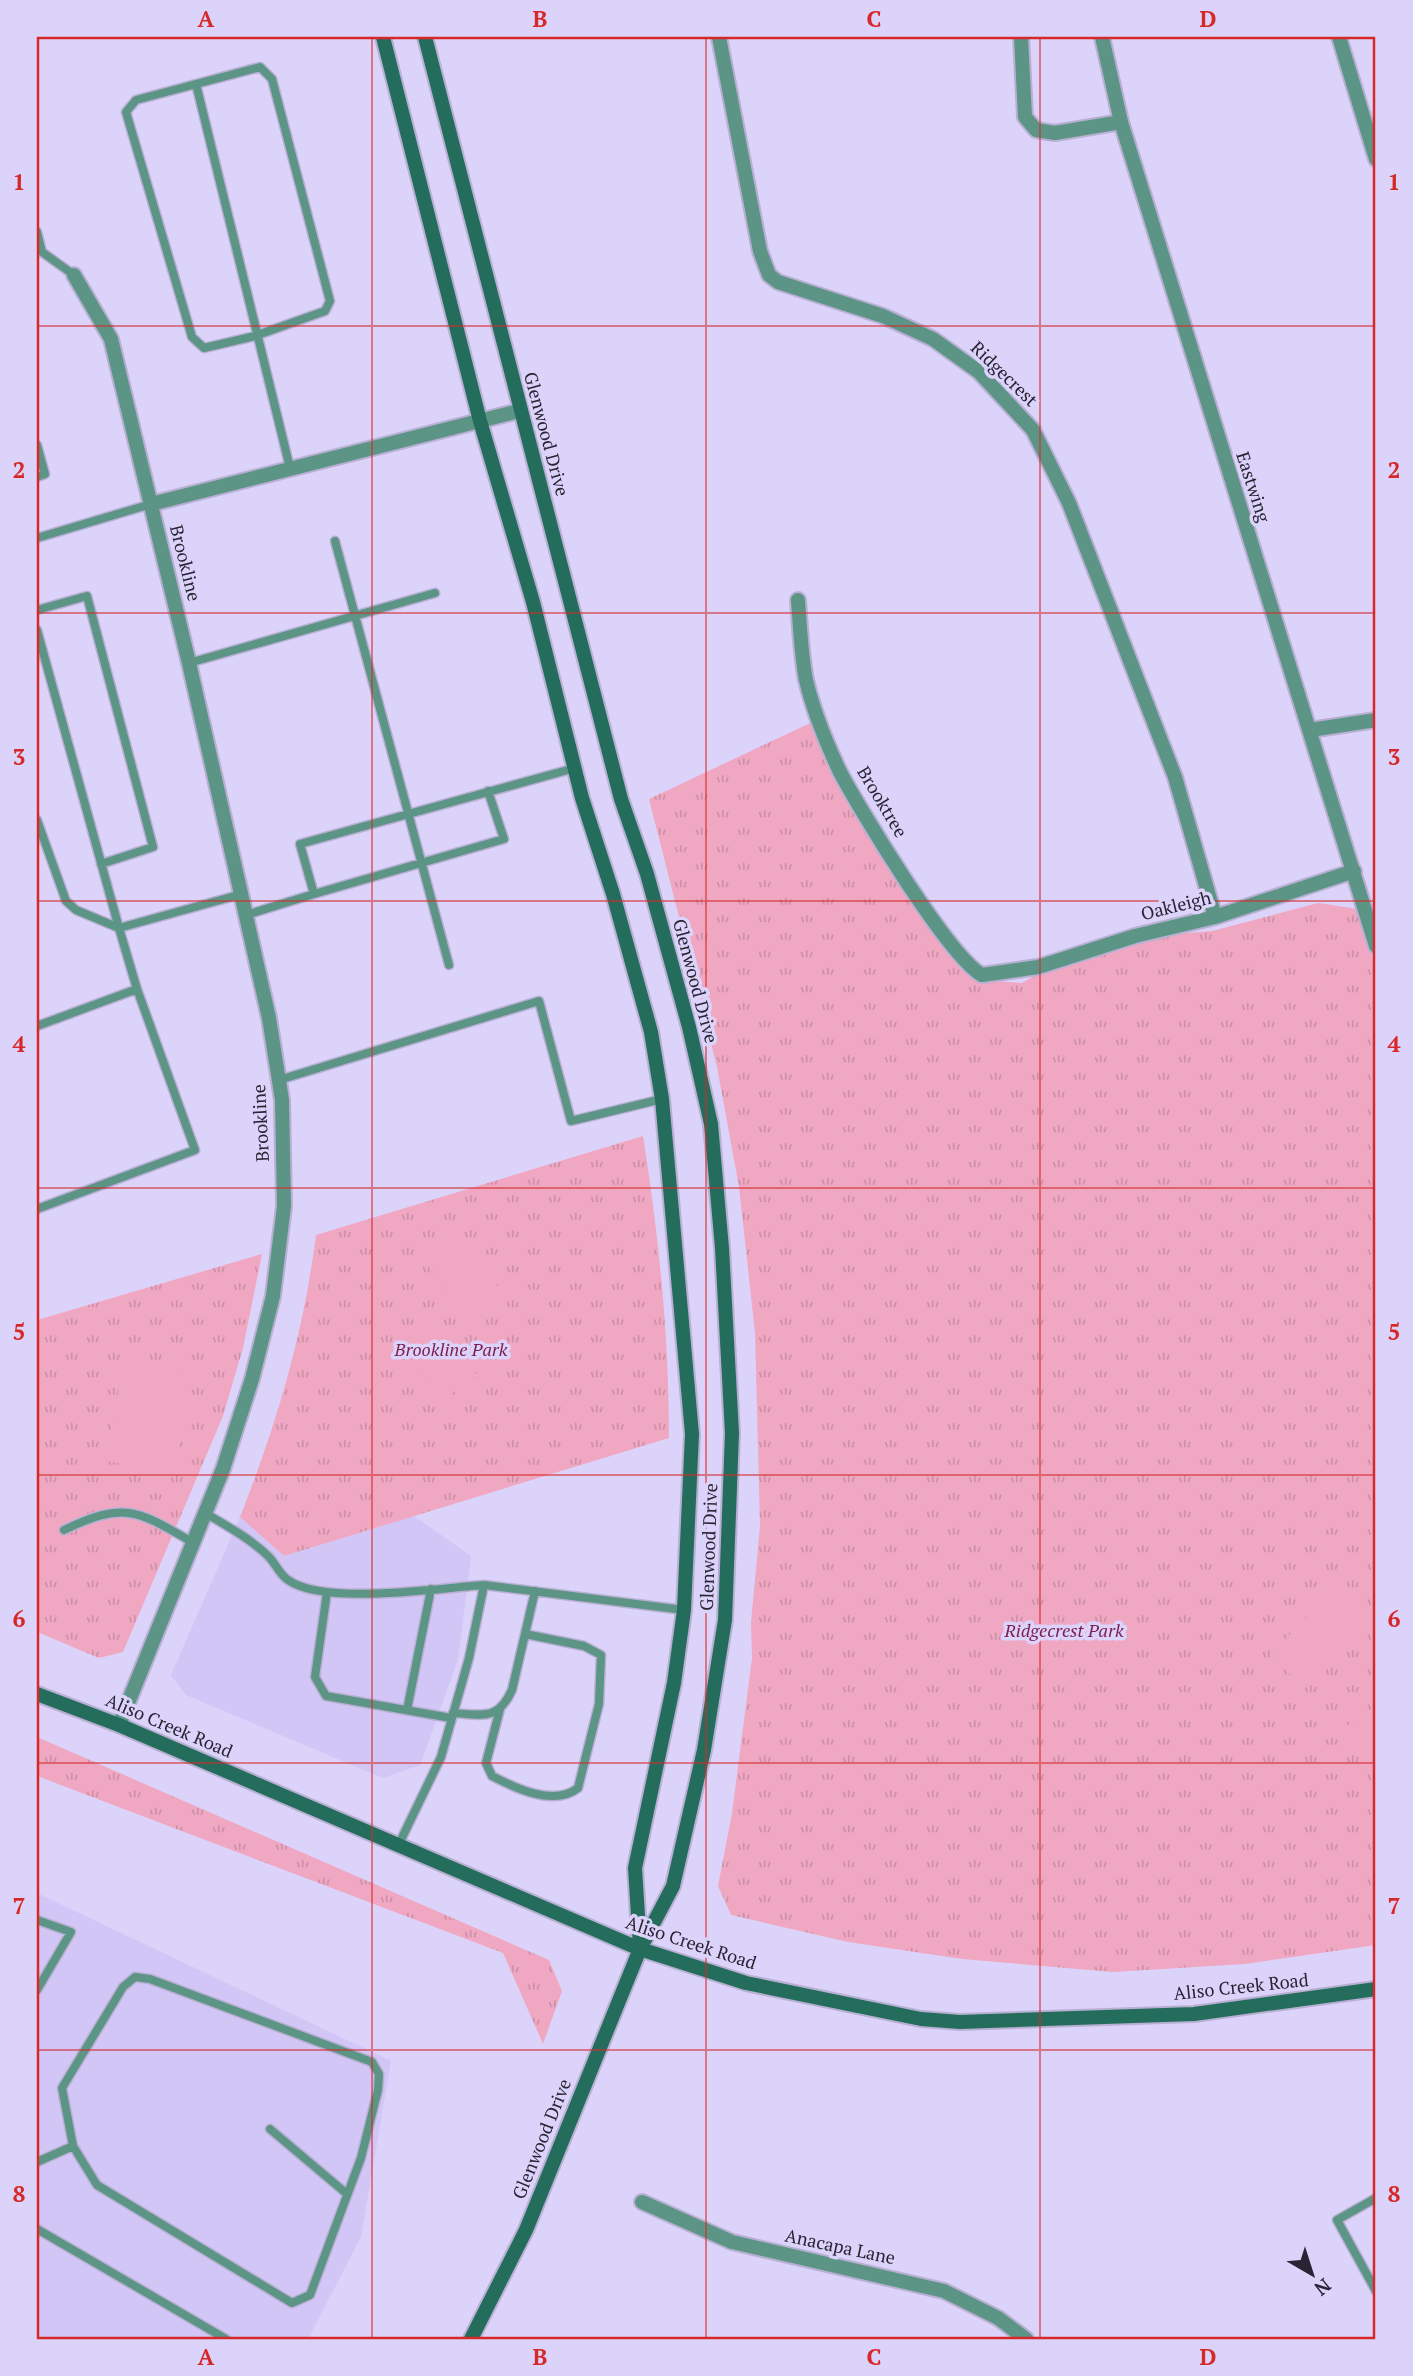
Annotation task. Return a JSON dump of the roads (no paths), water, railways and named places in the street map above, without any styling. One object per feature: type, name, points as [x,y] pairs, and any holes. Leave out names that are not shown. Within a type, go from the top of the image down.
[{"type":"main road","name":"Glenwood Drive","points":[[383,37],[480,421],[651,1032],[662,1099],[692,1434],[684,1610],[674,1683],[635,1868],[640,1949]]},
{"type":"main road","name":"Glenwood Drive","points":[[425,37],[519,411],[565,574],[621,799],[647,874],[689,1027],[710,1124],[722,1248],[732,1433],[726,1620],[704,1750],[674,1886],[640,1949],[526,2230],[471,2339]]},
{"type":"main road","name":"Aliso Creek Road","points":[[37,1694],[119,1725],[640,1949],[746,1983],[921,2019],[960,2022],[1194,2014],[1375,1992]]},
{"type":"street","name":"Ridgecrest","points":[[719,37],[760,251],[769,275],[787,286],[883,316],[933,339],[979,372],[1011,403],[1032,430],[1047,456],[1069,503],[1175,777],[1214,917]]},
{"type":"street","points":[[1021,37],[1025,117],[1036,130],[1055,133],[1121,122]]},
{"type":"street","name":"Eastwing","points":[[1102,37],[1121,122],[1376,946]]},
{"type":"street","points":[[1339,37],[1374,140],[1376,159]]},
{"type":"street","name":"Brookline","points":[[74,275],[111,339],[190,663],[242,894],[282,1100],[284,1206],[273,1296],[252,1379],[205,1513],[119,1725]]},
{"type":"street","name":"Brookline","points":[[151,504],[519,411]]},
{"type":"street","name":"Brooktree","points":[[798,600],[806,680],[825,739],[841,772],[908,882],[966,964],[982,975],[1006,973]]},
{"type":"street","points":[[1310,730],[1376,720]]},
{"type":"street","name":"Oakleigh","points":[[1006,973],[1038,967],[1135,936],[1214,917],[1354,871]]},
{"type":"street","name":"Anacapa Lane","points":[[642,2202],[732,2242],[944,2291],[998,2318],[1026,2339]]},
{"type":"lane","points":[[260,67],[272,79],[330,302],[325,311],[256,337],[204,348],[192,337],[126,112],[136,100],[196,84],[260,67]]},
{"type":"lane","points":[[196,84],[290,468]]},
{"type":"lane","points":[[37,232],[43,252],[74,275]]},
{"type":"lane","points":[[37,445],[45,474],[37,477]]},
{"type":"lane","points":[[37,538],[151,504]]},
{"type":"lane","points":[[335,541],[449,965]]},
{"type":"lane","points":[[190,663],[435,593]]},
{"type":"lane","points":[[37,610],[87,596],[153,847],[101,864]]},
{"type":"lane","points":[[37,630],[137,989],[195,1150],[37,1209]]},
{"type":"lane","points":[[314,894],[300,844],[575,768]]},
{"type":"lane","points":[[246,915],[503,839],[488,791]]},
{"type":"lane","points":[[37,820],[66,901],[76,910],[119,928],[242,894]]},
{"type":"lane","points":[[37,1026],[137,989]]},
{"type":"lane","points":[[279,1080],[539,1001],[571,1121],[662,1099]]},
{"type":"lane","points":[[64,1530],[92,1517],[128,1511],[192,1542]]},
{"type":"lane","points":[[205,1513],[255,1544],[272,1559],[286,1579],[307,1589],[327,1592],[484,1585],[684,1610]]},
{"type":"lane","points":[[398,1846],[440,1757],[484,1585]]},
{"type":"lane","points":[[407,1710],[431,1589]]},
{"type":"lane","points":[[525,1634],[584,1646],[601,1656],[603,1675],[599,1704],[578,1788],[562,1796],[543,1795],[492,1776],[486,1763],[500,1709],[512,1690],[525,1634],[535,1591]]},
{"type":"lane","points":[[327,1592],[315,1677],[326,1696],[452,1716],[490,1715],[500,1709]]},
{"type":"lane","points":[[37,1920],[71,1932],[37,1990]]},
{"type":"lane","points":[[135,1977],[150,1979],[372,2062],[379,2074],[378,2090],[361,2158],[310,2295],[292,2303],[97,2185],[73,2146],[62,2088],[123,1987],[135,1977]]},
{"type":"lane","points":[[270,2129],[348,2194]]},
{"type":"lane","points":[[37,2162],[73,2146]]},
{"type":"lane","points":[[1376,2197],[1338,2220],[1376,2291]]},
{"type":"lane","points":[[37,2229],[226,2339]]},
{"type":"park label","name":"Brookline Park","points":[[451,1350]]},
{"type":"park label","name":"Ridgecrest Park","points":[[1064,1631]]}]
